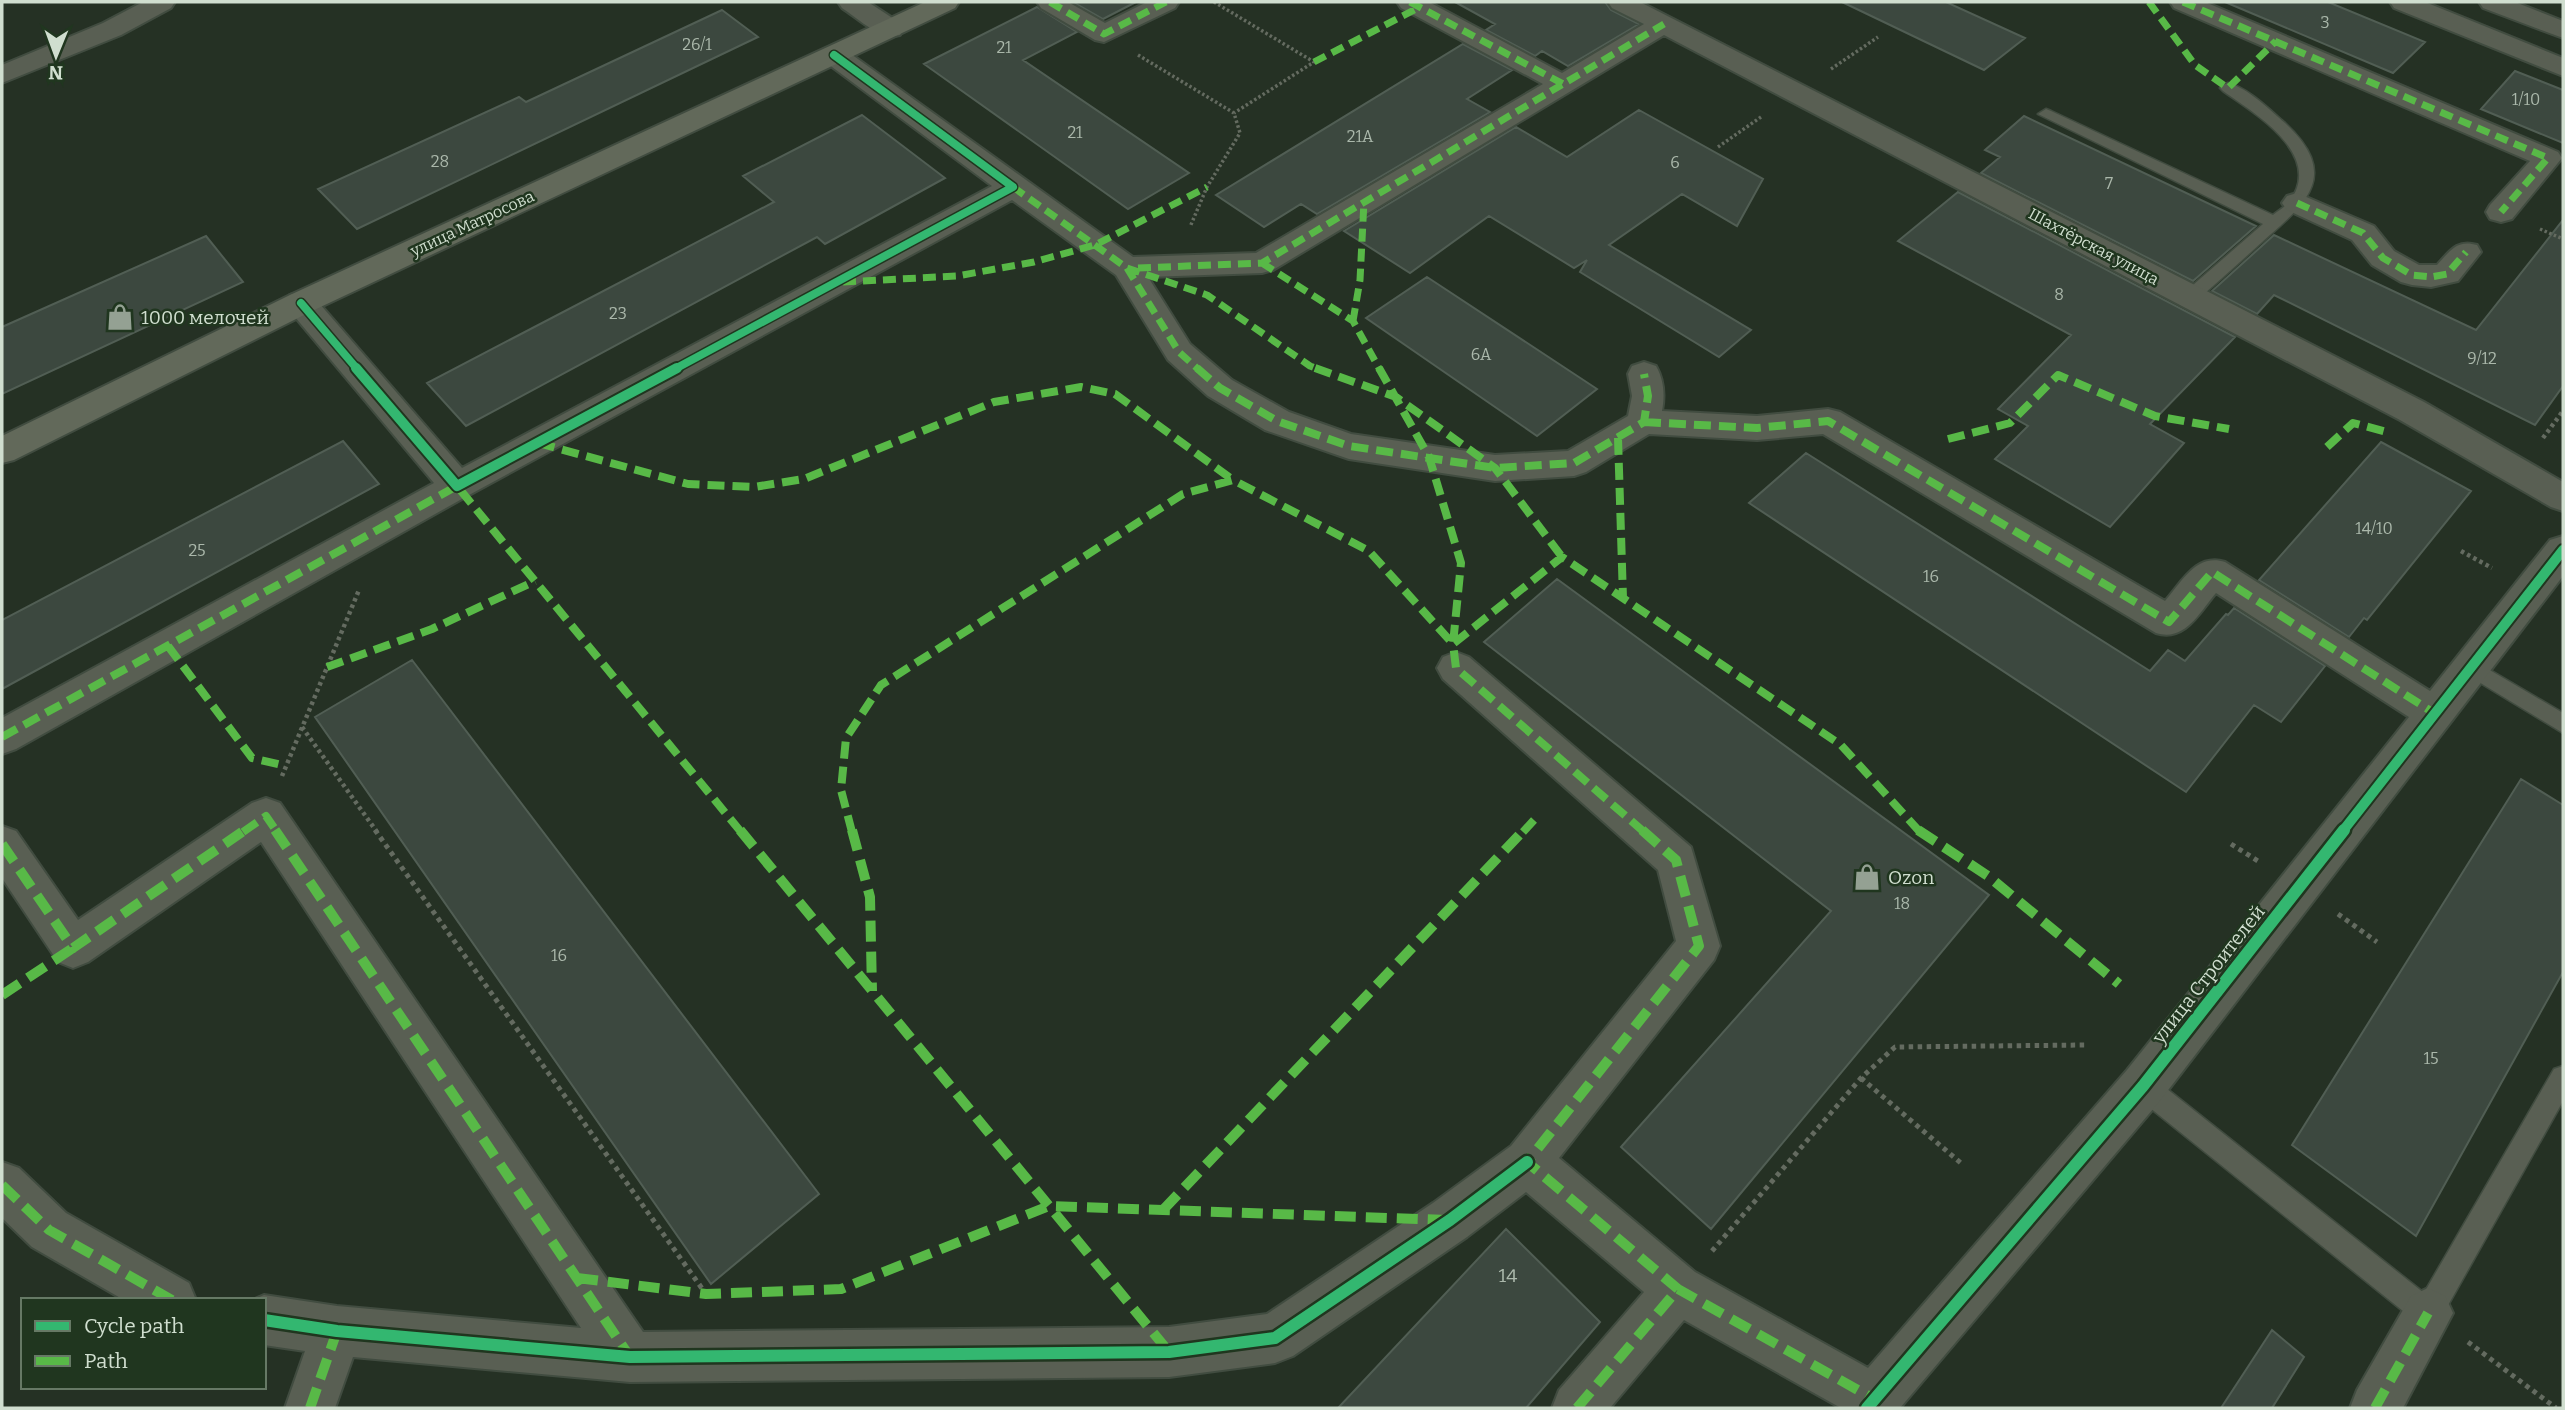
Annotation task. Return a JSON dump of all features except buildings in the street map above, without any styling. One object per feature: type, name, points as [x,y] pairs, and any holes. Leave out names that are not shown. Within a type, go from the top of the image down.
[{"type":"main road","name":"улица Матросова","points":[[2,451],[301,303],[946,2]]},
{"type":"street","points":[[2,75],[112,29],[162,2]]},
{"type":"street","points":[[851,2],[891,29]]},
{"type":"street","points":[[1050,2],[1104,34],[1166,2]]},
{"type":"street","points":[[1410,2],[1566,85]]},
{"type":"street","name":"Шахтёрская улица","points":[[1620,2],[2412,411],[2563,498]]},
{"type":"street","points":[[2183,2],[2548,158],[2501,212]]},
{"type":"street","points":[[2403,2],[2563,68]]},
{"type":"street","points":[[2492,2],[2563,30]]},
{"type":"street","points":[[1127,268],[1262,263],[1566,85],[1664,24]]},
{"type":"street","points":[[834,55],[1127,268],[1179,352],[1220,388],[1277,421],[1349,446],[1494,468],[1574,463],[1644,422],[1757,428],[1828,421],[2169,622],[2212,572],[2434,713]]},
{"type":"street","points":[[2,737],[457,486],[1013,187]]},
{"type":"street","points":[[2297,203],[2363,233],[2384,258],[2413,275],[2431,277],[2447,274],[2466,252]]},
{"type":"street","points":[[301,303],[457,486]]},
{"type":"street","points":[[1644,374],[1648,396],[1644,422]]},
{"type":"street","name":"улица Строителей","points":[[1871,1404],[2143,1086],[2563,550]]},
{"type":"street","points":[[266,1320],[337,1331],[630,1357],[1169,1352],[1275,1338],[1450,1220],[1527,1162],[1699,946],[1676,860],[1455,668]]},
{"type":"street","points":[[2,844],[73,948],[265,817],[630,1357]]},
{"type":"street","points":[[1527,1162],[1678,1289],[1871,1404]]},
{"type":"street","points":[[2,1185],[49,1230],[168,1298]]},
{"type":"street","points":[[1577,1408],[1678,1289]]},
{"type":"street","points":[[2375,1408],[2428,1313]]},
{"type":"street","points":[[310,1408],[337,1331]]},
{"type":"lane","points":[[2191,296],[2297,203],[2305,182],[2306,166],[2302,152],[2272,121],[2228,88]]},
{"type":"lane","points":[[2046,114],[2274,223]]},
{"type":"lane","points":[[2471,667],[2563,724]]},
{"type":"lane","points":[[2143,1086],[2428,1313],[2563,1078]]},
{"type":"path","points":[[1214,2],[1314,62],[1234,113]]},
{"type":"path","points":[[1104,34],[1234,113],[1240,133],[1207,187],[1173,266]]},
{"type":"path","points":[[2542,439],[2563,411]]},
{"type":"path","points":[[265,817],[385,528]]},
{"type":"path","points":[[302,727],[706,1294]]},
{"type":"path","points":[[1678,1289],[1861,1078],[1895,1047],[2085,1045]]},
{"type":"path","points":[[1861,1078],[1962,1164]]},
{"type":"path","points":[[2428,1313],[2556,1408]]},
{"type":"marked path","points":[[1050,2],[1104,34],[1166,2]]},
{"type":"marked path","points":[[1410,2],[1565,85]]},
{"type":"marked path","points":[[2149,2],[2195,65],[2228,88],[2276,41]]},
{"type":"marked path","points":[[2183,2],[2548,158],[2501,212]]},
{"type":"marked path","points":[[1314,62],[1420,7]]},
{"type":"marked path","points":[[1138,268],[1262,263],[1664,24]]},
{"type":"marked path","points":[[1013,187],[1127,268],[1207,295],[1310,366],[1396,397],[1495,468],[1562,557]]},
{"type":"marked path","points":[[843,282],[957,276],[1034,262],[1095,245],[1207,187]]},
{"type":"marked path","points":[[1353,321],[1360,280],[1364,201]]},
{"type":"marked path","points":[[2297,203],[2363,233],[2383,258],[2412,275],[2431,277],[2447,274],[2466,252]]},
{"type":"marked path","points":[[1262,263],[1353,321],[1429,457],[1461,563],[1453,644]]},
{"type":"marked path","points":[[1127,268],[1179,352],[1220,388],[1277,421],[1349,446],[1495,468],[1574,463],[1644,422],[1648,396],[1644,374]]},
{"type":"marked path","points":[[1948,439],[2010,423],[2058,375],[2155,416],[2229,429]]},
{"type":"marked path","points":[[538,443],[688,484],[754,487],[804,479],[994,402],[1081,387],[1115,394],[1233,480]]},
{"type":"marked path","points":[[1644,422],[1757,428],[1828,421],[2169,622],[2212,572],[2434,713]]},
{"type":"marked path","points":[[2327,447],[2353,423],[2387,432]]},
{"type":"marked path","points":[[1618,438],[1623,598]]},
{"type":"marked path","points":[[872,991],[870,897],[841,790],[846,738],[881,685],[1183,494],[1233,480],[1369,551],[1453,644]]},
{"type":"marked path","points":[[2,737],[457,486],[1169,1352]]},
{"type":"marked path","points":[[1678,1289],[1527,1162],[1699,946],[1676,860],[1456,668],[1453,644],[1562,557],[1841,745],[1916,829],[1988,876],[2119,984]]},
{"type":"marked path","points":[[327,667],[432,629],[535,581]]},
{"type":"marked path","points":[[168,646],[252,758],[286,766]]},
{"type":"marked path","points":[[2,844],[73,948],[266,816],[630,1357]]},
{"type":"marked path","points":[[1163,1210],[1534,820]]},
{"type":"marked path","points":[[2,995],[73,948]]},
{"type":"marked path","points":[[2,1185],[49,1230],[168,1298]]},
{"type":"marked path","points":[[577,1278],[706,1294],[841,1289],[1049,1206],[1447,1220]]},
{"type":"marked path","points":[[1577,1408],[1678,1289],[1874,1399]]},
{"type":"marked path","points":[[2375,1408],[2428,1313]]},
{"type":"marked path","points":[[310,1408],[337,1331]]},
{"type":"cycle path","points":[[301,303],[457,486],[1013,187],[834,55]]},
{"type":"cycle path","points":[[1867,1408],[2143,1086],[2563,550]]},
{"type":"cycle path","points":[[266,1320],[337,1331],[630,1357],[1169,1352],[1275,1338],[1450,1220],[1527,1162]]},
{"type":"place","name":"1000 мелочей","points":[[120,317]]},
{"type":"place","name":"Ozon","points":[[1867,877]]}]
